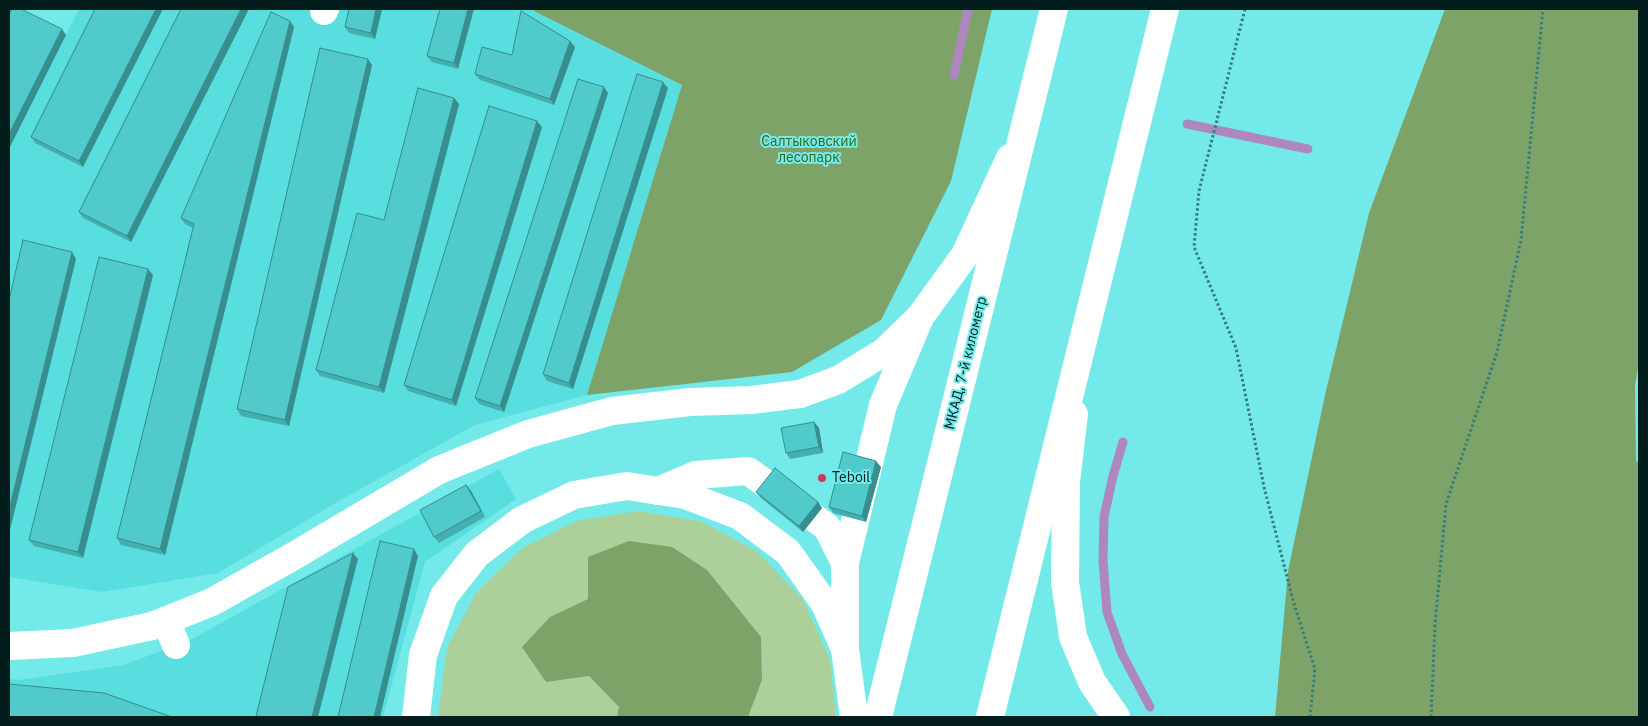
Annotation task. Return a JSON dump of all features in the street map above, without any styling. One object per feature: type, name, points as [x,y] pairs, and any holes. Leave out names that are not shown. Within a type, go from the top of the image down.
[{"type":"main road","name":"МКАД, 7-й километр","points":[[878,717],[1054,9]]},
{"type":"main road","points":[[990,717],[1165,9]]},
{"type":"main road","points":[[9,646],[73,643],[152,626],[171,633],[212,602],[439,470],[528,434],[612,411],[690,402],[751,400],[800,394],[838,380],[884,352],[920,317],[965,255],[1024,130]]},
{"type":"main road","points":[[854,717],[845,649],[845,562],[883,405],[920,317]]},
{"type":"main road","points":[[1082,344],[1066,482],[1065,582],[1072,637],[1092,682],[1116,717]]},
{"type":"main road","points":[[658,490],[696,475],[748,471],[827,527],[845,562]]},
{"type":"main road","points":[[416,717],[423,655],[444,596],[477,554],[522,520],[574,495],[627,486],[685,495],[740,516],[788,552],[825,604],[845,649]]},
{"type":"path","points":[[1245,9],[1199,191],[1194,247],[1236,348],[1264,487],[1294,604],[1315,669],[1310,717]]},
{"type":"path","points":[[1431,717],[1434,625],[1446,504],[1497,352],[1521,240],[1543,9]]},
{"type":"shaded area","points":[[9,9],[15,9],[66,35],[79,9],[530,9],[682,85],[587,395],[475,425],[339,501],[218,573],[102,592],[9,577]]},
{"type":"shaded area","points":[[499,469],[516,499],[425,562],[383,717],[9,717],[9,679],[19,680],[124,665],[192,639]]},
{"type":"green space","name":"Салтыковский лесопарк","points":[[530,9],[992,9],[951,181],[881,320],[792,372],[587,395],[682,85]]},
{"type":"green space","points":[[1445,9],[1639,9],[1639,362],[1635,386],[1636,461],[1639,462],[1639,717],[1275,717],[1288,571],[1325,395],[1369,213]]},
{"type":"green space","points":[[638,511],[700,521],[755,550],[802,598],[830,659],[836,717],[748,717],[762,680],[761,637],[707,570],[672,547],[588,599],[550,617],[546,682],[589,676],[619,707],[617,717],[438,717],[447,648],[476,593],[521,549],[576,521]]},
{"type":"green space","points":[[629,541],[672,547],[707,570],[761,637],[762,680],[748,717],[617,717],[619,707],[589,676],[546,682],[522,647],[550,617],[588,599],[588,557]]},
{"type":"building","points":[[12,9],[21,9],[62,29],[9,134],[9,14]]},
{"type":"building","points":[[95,9],[156,9],[79,161],[31,137]]},
{"type":"building","points":[[181,9],[241,9],[127,236],[79,212]]},
{"type":"building","points":[[349,9],[376,9],[371,33],[345,27]]},
{"type":"building","points":[[440,9],[468,9],[454,63],[427,56]]},
{"type":"building","points":[[521,11],[570,41],[550,99],[475,74],[482,47],[512,55]]},
{"type":"building","points":[[271,12],[290,21],[160,549],[117,538],[194,224],[181,218]]},
{"type":"building","points":[[320,48],[368,59],[285,420],[237,409]]},
{"type":"building","points":[[637,74],[663,82],[569,383],[543,374]]},
{"type":"building","points":[[578,79],[604,87],[500,406],[475,398]]},
{"type":"building","points":[[418,88],[454,98],[379,387],[316,370],[357,213],[384,220]]},
{"type":"building","points":[[489,106],[537,121],[452,400],[404,385]]},
{"type":"building","points":[[23,240],[72,252],[9,510],[9,300]]},
{"type":"building","points":[[99,257],[148,269],[78,552],[29,540]]},
{"type":"building","points":[[814,422],[819,447],[786,453],[781,428]]},
{"type":"building","points":[[843,452],[876,461],[862,516],[829,507]]},
{"type":"building","points":[[775,468],[818,502],[799,526],[756,492]]},
{"type":"building","points":[[466,485],[481,511],[434,537],[420,510]]},
{"type":"building","points":[[380,541],[414,549],[374,717],[338,717]]},
{"type":"building","points":[[353,553],[312,717],[256,716],[288,587]]},
{"type":"building","points":[[9,684],[104,693],[172,717],[9,717]]},
{"type":"waterway","points":[[954,75],[968,9]]},
{"type":"waterway","points":[[1187,124],[1308,149]]},
{"type":"waterway","points":[[1123,442],[1104,517],[1103,561],[1107,612],[1122,654],[1150,707]]},
{"type":"place","name":"Teboil","points":[[822,478]]}]
